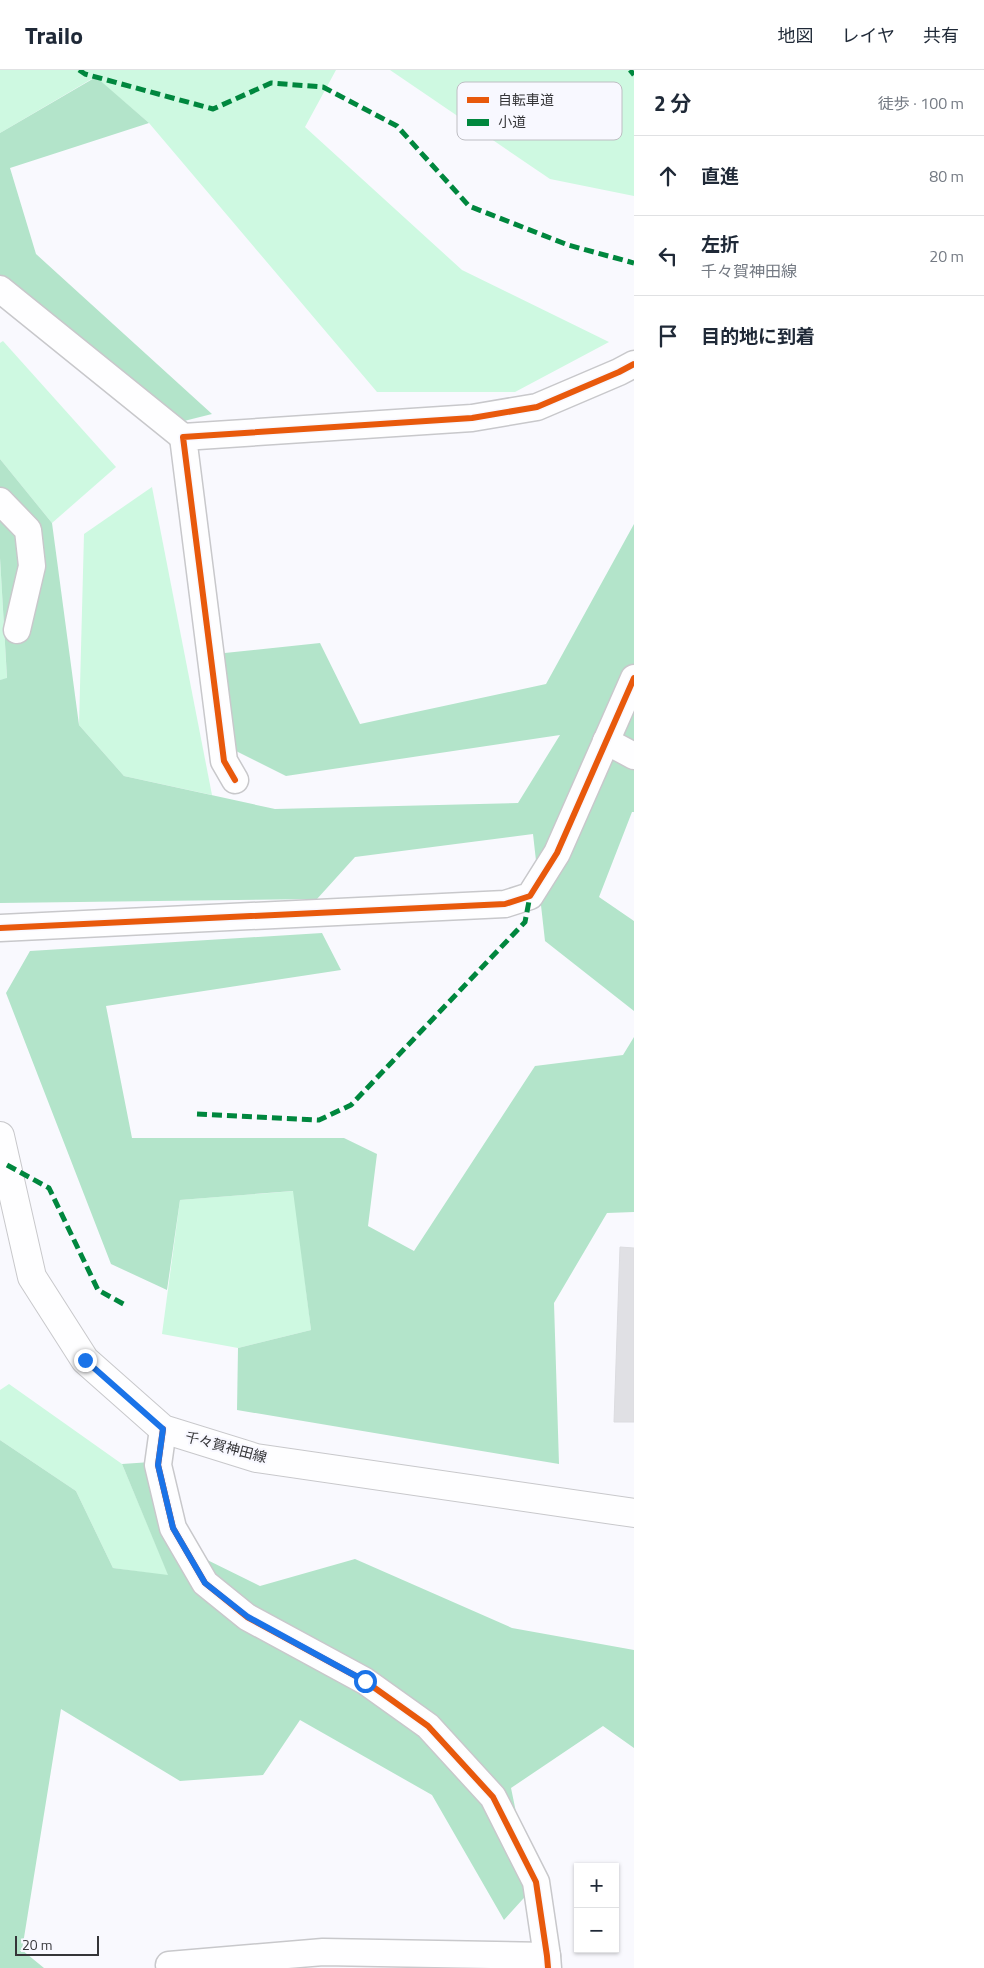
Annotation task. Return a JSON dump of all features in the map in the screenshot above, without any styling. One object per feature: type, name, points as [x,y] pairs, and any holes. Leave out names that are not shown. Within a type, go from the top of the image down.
[{"type":"main road","name":"千々賀神田線","points":[[0,1136],[32,1277],[85,1360],[163,1429],[256,1458],[634,1513]]},
{"type":"street","points":[[0,289],[183,437],[482,417],[538,407],[634,364]]},
{"type":"street","points":[[183,437],[224,761],[236,780]]},
{"type":"street","points":[[0,501],[28,530],[32,566],[17,630]]},
{"type":"street","points":[[0,928],[505,904],[530,896],[557,853],[634,678]]},
{"type":"street","points":[[606,741],[634,756]]},
{"type":"street","points":[[163,1429],[158,1465],[173,1528],[205,1583],[248,1617],[365,1681],[428,1726],[492,1797],[536,1882],[548,1962],[324,1952],[169,1966]]},
{"type":"green space","points":[[0,70],[336,70],[305,127],[462,270],[609,342],[515,392],[377,392],[149,123],[95,77],[0,133]]},
{"type":"green space","points":[[390,70],[634,70],[634,196],[550,179],[493,140],[622,140],[622,82],[457,82],[457,116]]},
{"type":"green space","points":[[96,77],[149,123],[10,168],[36,254],[212,414],[184,421],[0,297],[0,133]]},
{"type":"green space","points":[[3,341],[116,467],[52,523],[0,459],[0,343]]},
{"type":"green space","points":[[0,459],[52,523],[79,725],[124,776],[275,809],[518,803],[560,735],[286,776],[234,750],[215,654],[320,643],[360,724],[546,684],[634,524],[634,812],[632,812],[599,897],[634,921],[634,1011],[545,941],[533,834],[355,857],[317,899],[0,903],[0,680],[7,678],[0,558]]},
{"type":"green space","points":[[152,487],[212,795],[124,776],[79,725],[84,534]]},
{"type":"green space","points":[[0,558],[7,679],[0,680]]},
{"type":"green space","points":[[322,933],[341,970],[106,1006],[132,1138],[344,1138],[377,1154],[368,1226],[414,1251],[535,1066],[623,1055],[634,1037],[634,1212],[607,1213],[554,1303],[559,1464],[237,1410],[238,1348],[311,1330],[293,1191],[180,1200],[167,1290],[111,1264],[6,993],[30,951]]},
{"type":"green space","points":[[294,1191],[311,1330],[238,1348],[162,1334],[180,1200]]},
{"type":"green space","points":[[9,1384],[122,1464],[169,1576],[113,1568],[76,1491],[0,1440],[0,1390]]},
{"type":"green space","points":[[0,1440],[76,1491],[113,1568],[168,1575],[122,1464],[151,1462],[187,1550],[260,1586],[355,1559],[512,1628],[634,1650],[634,1748],[603,1726],[511,1788],[532,1889],[504,1920],[432,1795],[300,1720],[263,1775],[180,1781],[61,1709],[22,1950],[44,1968],[0,1968]]},
{"type":"building","points":[[620,1247],[634,1248],[634,1422],[614,1422]]},
{"type":"marked path","points":[[79,70],[85,74],[213,109],[271,83],[323,87],[397,126],[469,206],[568,245],[634,263]]},
{"type":"marked path","points":[[630,70],[634,75]]},
{"type":"marked path","points":[[197,1114],[319,1120],[351,1105],[525,922],[530,896]]},
{"type":"marked path","points":[[7,1165],[49,1188],[98,1290],[127,1306]]},
{"type":"cycle path","points":[[235,780],[224,761],[183,437],[472,418],[537,407],[634,364]]},
{"type":"cycle path","points":[[0,928],[505,904],[530,896],[557,853],[634,678]]},
{"type":"cycle path","points":[[163,1429],[158,1465],[173,1528],[205,1583],[247,1617],[365,1681],[428,1726],[493,1797],[536,1882],[548,1968]]},
{"type":"route","points":[[85,1360],[163,1429],[158,1465],[173,1528],[205,1583],[248,1617],[365,1681]]}]
